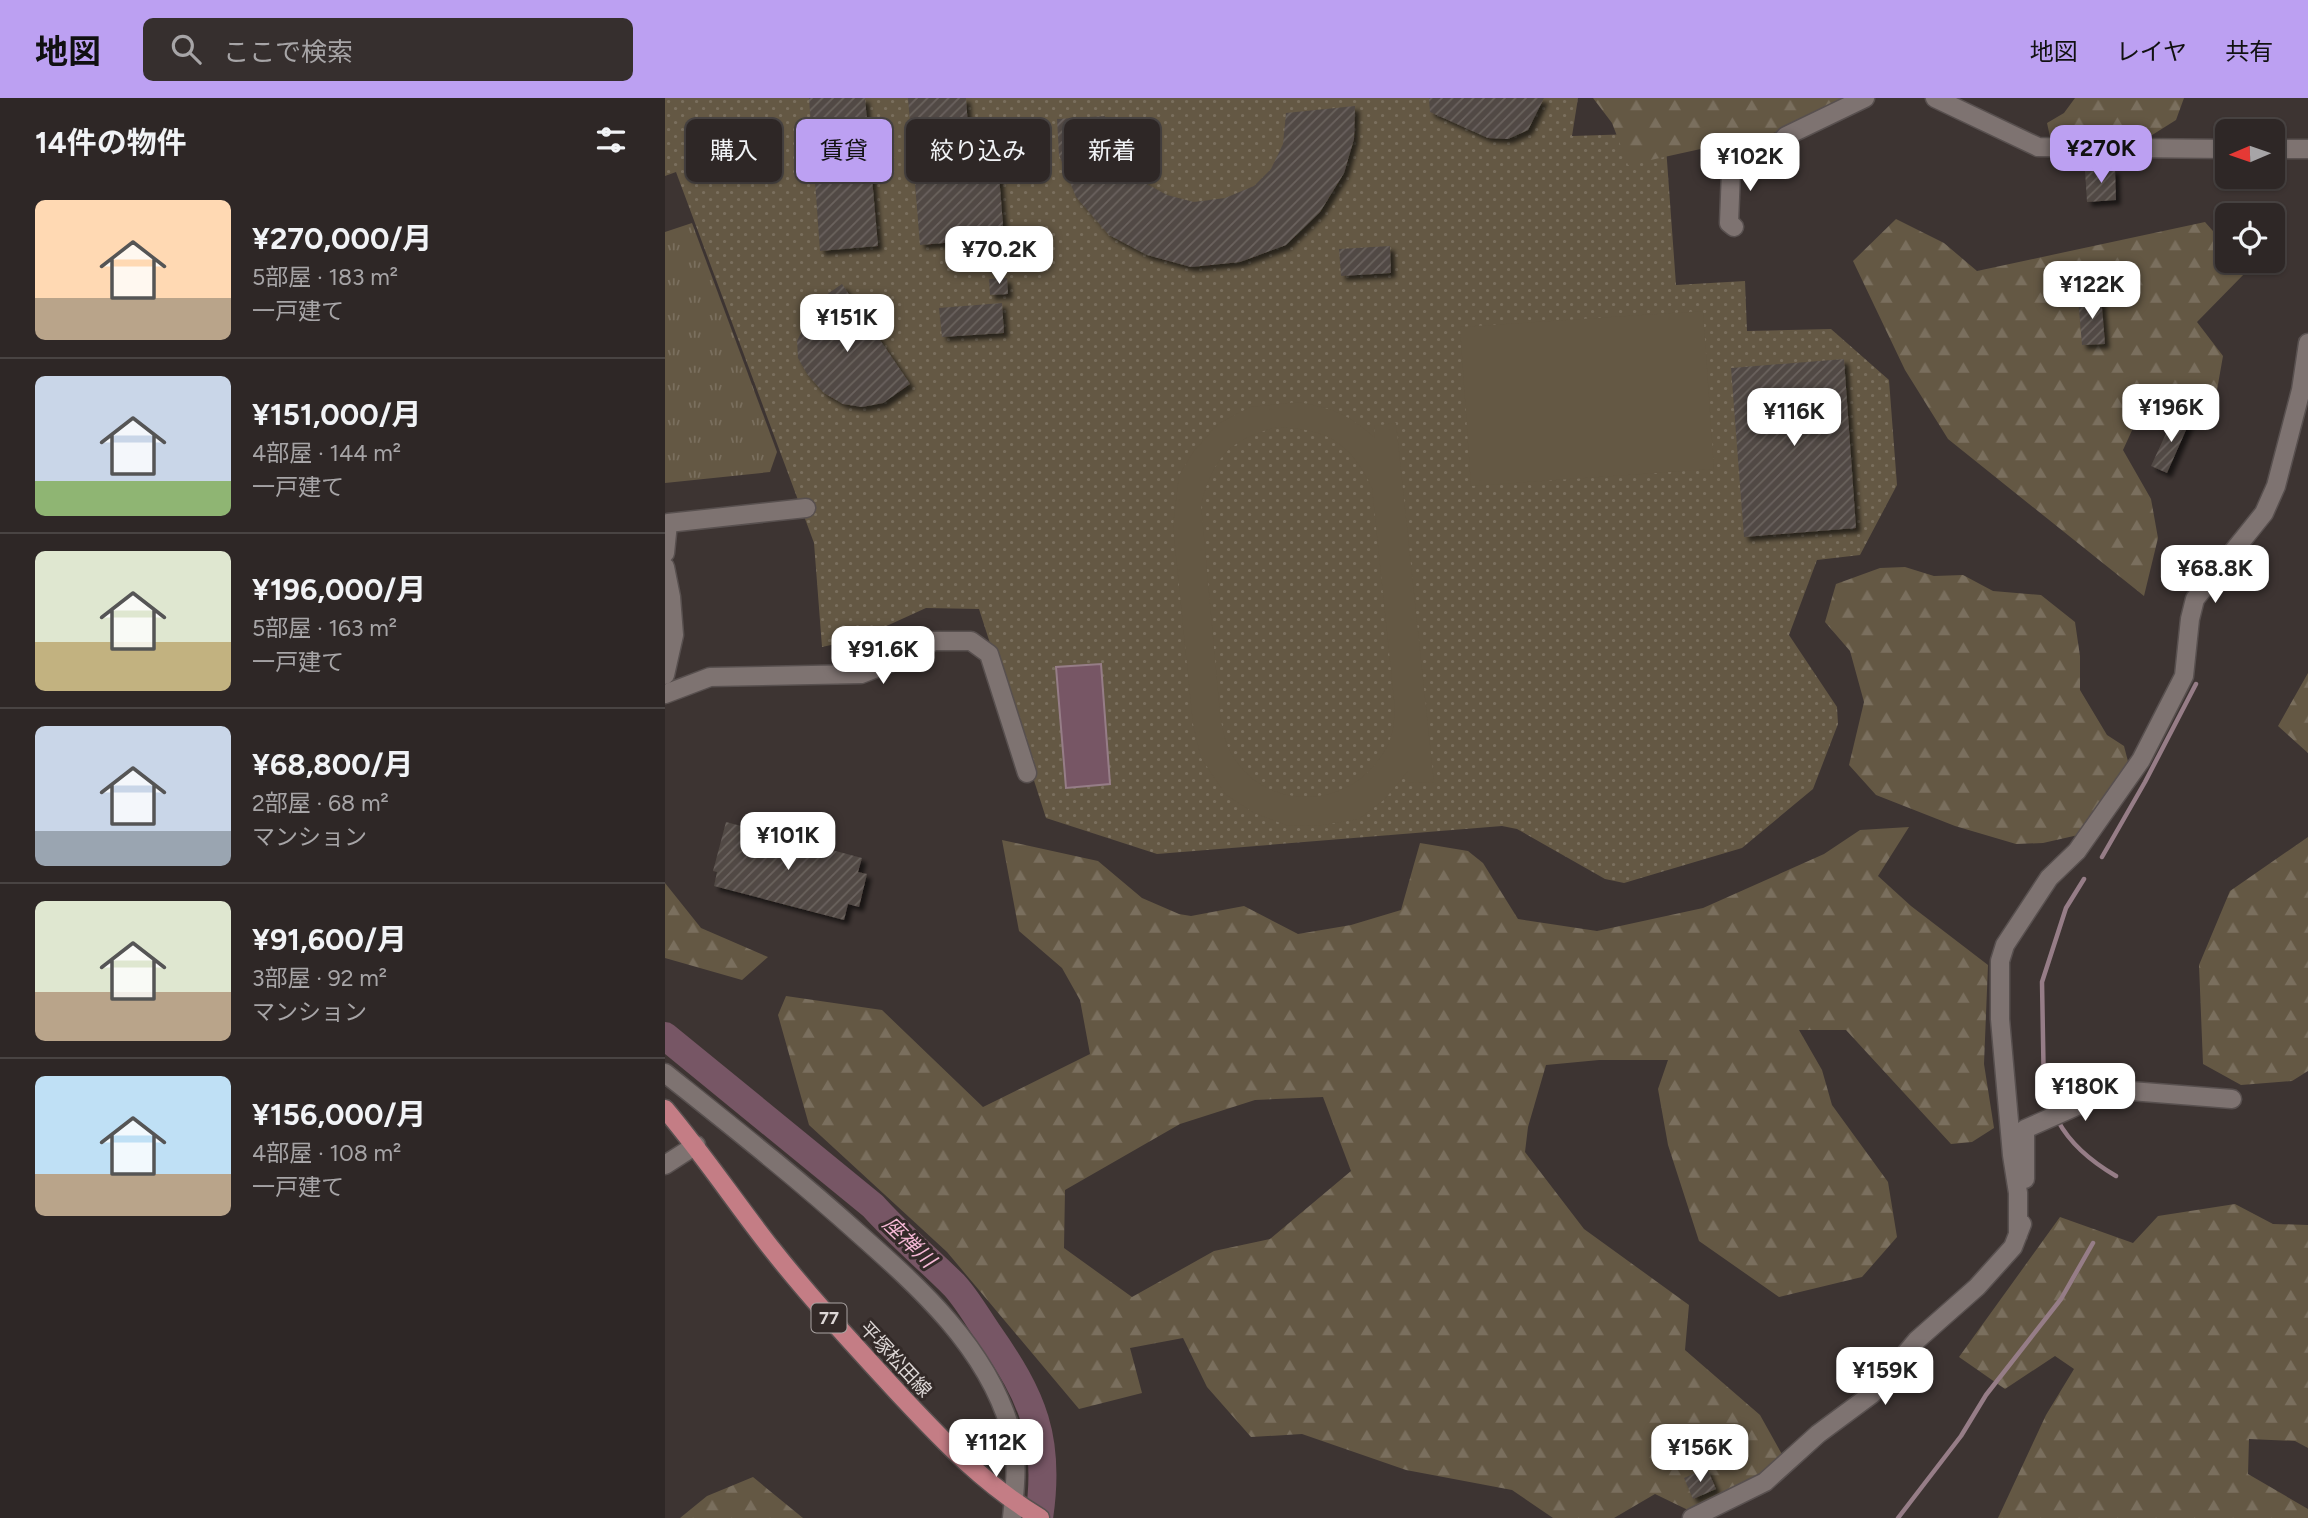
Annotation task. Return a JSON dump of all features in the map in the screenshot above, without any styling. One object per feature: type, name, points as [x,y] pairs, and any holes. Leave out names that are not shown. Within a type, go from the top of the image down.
[{"type":"main road","name":"平塚松田線","points":[[665,1109],[696,1145],[771,1248],[829,1318],[955,1454],[1014,1508],[1040,1518]]},
{"type":"street","points":[[1734,227],[1729,223],[1731,171],[1781,142],[1786,136],[1865,98]]},
{"type":"street","points":[[1935,98],[2038,147],[2215,149]]},
{"type":"street","points":[[2285,149],[2308,149]]},
{"type":"street","points":[[2018,1235],[2018,1193],[2000,1019],[2000,961],[2005,945],[2049,878],[2077,851],[2140,760],[2184,676],[2190,619],[2195,600],[2264,513],[2276,486],[2301,390],[2308,342]]},
{"type":"street","points":[[665,554],[668,523],[806,508]]},
{"type":"street","points":[[665,567],[671,597],[665,675]]},
{"type":"street","points":[[665,694],[710,677],[861,674],[900,659],[935,641],[971,641],[989,654],[1027,773]]},
{"type":"street","points":[[665,1073],[799,1179],[887,1258],[943,1313],[980,1362],[1001,1400],[1011,1431],[1016,1460],[1014,1508]]},
{"type":"street","points":[[1692,1518],[1765,1482],[1818,1434],[1872,1394],[1917,1340],[1977,1287],[2013,1247],[2026,1214],[2025,1129],[2118,1090],[2232,1099]]},
{"type":"street","points":[[665,1165],[696,1145]]},
{"type":"green space","points":[[665,98],[1578,98],[1572,136],[1665,133],[1676,285],[1745,281],[1747,331],[1831,329],[1889,380],[1897,485],[1860,555],[1817,560],[1789,635],[1837,707],[1838,724],[1813,789],[1742,848],[1624,883],[1605,879],[1517,829],[1502,826],[1157,854],[1046,818],[979,609],[926,608],[858,639],[822,647],[814,543],[676,172],[665,176]]},
{"type":"green space","points":[[1593,98],[1861,98],[1791,129],[1628,165],[1612,123]]},
{"type":"green space","points":[[2075,98],[2184,98],[2176,120],[2133,147],[2051,141],[2047,123],[2064,113]]},
{"type":"green space","points":[[1896,219],[1944,243],[1977,271],[2205,222],[2215,233],[2215,273],[2245,273],[2197,322],[2223,356],[2217,390],[2145,402],[2123,450],[2151,499],[2158,538],[2144,596],[1948,439],[1905,370],[1853,261]]},
{"type":"green space","points":[[692,223],[777,452],[770,472],[665,483],[665,232]]},
{"type":"green space","points":[[1703,311],[1714,469],[1471,486],[1460,327]]},
{"type":"green space","points":[[1298,402],[1321,407],[1348,417],[1375,438],[1374,426],[1396,423],[1434,783],[1408,782],[1408,771],[1385,799],[1359,819],[1323,825],[1288,826],[1254,813],[1226,795],[1201,758],[1193,724],[1173,526],[1179,475],[1194,451],[1218,424],[1250,407]],"holes":[[[1273,428],[1307,430],[1334,440],[1355,459],[1372,488],[1395,709],[1389,741],[1372,768],[1351,785],[1333,793],[1313,797],[1274,791],[1257,782],[1242,768],[1226,742],[1220,714],[1201,504],[1217,463],[1233,446]]]},
{"type":"green space","points":[[1905,567],[1934,576],[1963,575],[1993,591],[2041,595],[2075,622],[2080,656],[2080,690],[2107,735],[2124,746],[2131,773],[2087,833],[2043,843],[2016,844],[1955,826],[1876,795],[1849,765],[1864,702],[1850,651],[1825,622],[1836,584],[1880,568]]},
{"type":"green space","points":[[2308,673],[2308,753],[2278,726]]},
{"type":"green space","points":[[1909,827],[1878,876],[1911,906],[1988,965],[1984,1064],[1994,1128],[1972,1142],[1951,1144],[1846,1030],[1799,1030],[1822,1070],[1832,1105],[1888,1182],[1897,1237],[1862,1277],[1779,1297],[1699,1241],[1668,1145],[1658,1089],[1668,1060],[1599,1060],[1546,1065],[1528,1127],[1525,1152],[1584,1229],[1689,1305],[1685,1350],[1760,1415],[1788,1465],[1688,1510],[1655,1494],[1614,1518],[1553,1518],[1512,1490],[1406,1470],[1302,1434],[1251,1437],[1207,1387],[1183,1338],[1130,1348],[1142,1393],[1079,1409],[947,1252],[809,1125],[778,1015],[786,996],[882,1010],[983,1107],[1090,1054],[1080,1000],[1062,968],[1019,931],[1002,840],[1098,861],[1142,898],[1179,914],[1191,916],[1244,906],[1298,934],[1351,925],[1401,910],[1420,843],[1468,851],[1483,863],[1518,919],[1597,931],[1703,908],[1824,854],[1860,830]],"holes":[[[1323,1097],[1351,1171],[1270,1239],[1214,1251],[1132,1297],[1064,1248],[1065,1190],[1180,1124],[1255,1100]]]},
{"type":"green space","points":[[2308,837],[2308,1071],[2292,1081],[2241,1085],[2203,1064],[2199,965],[2230,891]]},
{"type":"green space","points":[[665,883],[701,928],[768,957],[742,980],[665,958]]},
{"type":"green space","points":[[2235,1204],[2273,1224],[2308,1225],[2308,1448],[2295,1441],[2249,1439],[2248,1474],[2308,1509],[2308,1518],[1998,1518],[2046,1415],[2074,1369],[2055,1356],[2005,1389],[1959,1357],[2060,1217],[2133,1243],[2158,1216]]},
{"type":"green space","points":[[753,1477],[803,1518],[680,1518],[707,1496]]},
{"type":"shaded area","points":[[1101,664],[1110,784],[1066,788],[1056,667]]},
{"type":"building","points":[[809,98],[865,98],[867,119],[811,119]]},
{"type":"building","points":[[908,98],[966,98],[968,119],[910,119]]},
{"type":"building","points":[[1429,98],[1544,98],[1528,130],[1508,139],[1488,138],[1430,112]]},
{"type":"building","points":[[1355,106],[1354,139],[1344,173],[1320,212],[1286,245],[1240,262],[1191,267],[1147,255],[1109,235],[1076,197],[1070,182],[1144,182],[1167,195],[1194,202],[1225,198],[1254,186],[1271,169],[1283,144],[1286,113]]},
{"type":"building","points":[[1105,116],[1105,119],[1064,119],[1064,167],[1059,155],[1057,119]]},
{"type":"building","points":[[2115,169],[2116,200],[2087,202],[2085,171]]},
{"type":"building","points":[[815,182],[872,182],[878,246],[820,251]]},
{"type":"building","points":[[915,182],[1000,182],[1004,238],[920,245]]},
{"type":"building","points":[[1390,246],[1391,273],[1341,276],[1339,249]]},
{"type":"building","points":[[1007,278],[1008,294],[990,295],[989,279]]},
{"type":"building","points":[[842,284],[910,384],[883,403],[862,407],[843,404],[824,393],[807,374],[798,358],[797,341],[817,301]]},
{"type":"building","points":[[2101,296],[2105,344],[2082,345],[2078,298]]},
{"type":"building","points":[[1002,303],[1004,333],[942,337],[939,308]]},
{"type":"building","points":[[1844,359],[1856,528],[1744,537],[1731,368]]},
{"type":"building","points":[[2175,414],[2190,421],[2167,473],[2151,466]]},
{"type":"building","points":[[726,822],[862,858],[858,872],[867,874],[859,907],[848,904],[844,920],[714,886],[717,872],[713,871]]},
{"type":"building","points":[[1707,1468],[1716,1489],[1693,1499],[1684,1478]]},
{"type":"waterway","points":[[2102,857],[2196,684]]},
{"type":"waterway","points":[[2052,1112],[2044,1094],[2042,982],[2066,908],[2084,879]]},
{"type":"waterway","name":"座禅川","points":[[665,1036],[873,1206],[963,1296],[1017,1378],[1035,1420],[1042,1465],[1039,1518]]},
{"type":"waterway","points":[[2058,1121],[2069,1138],[2083,1152],[2116,1176]]},
{"type":"waterway","points":[[1898,1518],[1961,1436],[1986,1395],[2061,1299],[2093,1243]]}]
